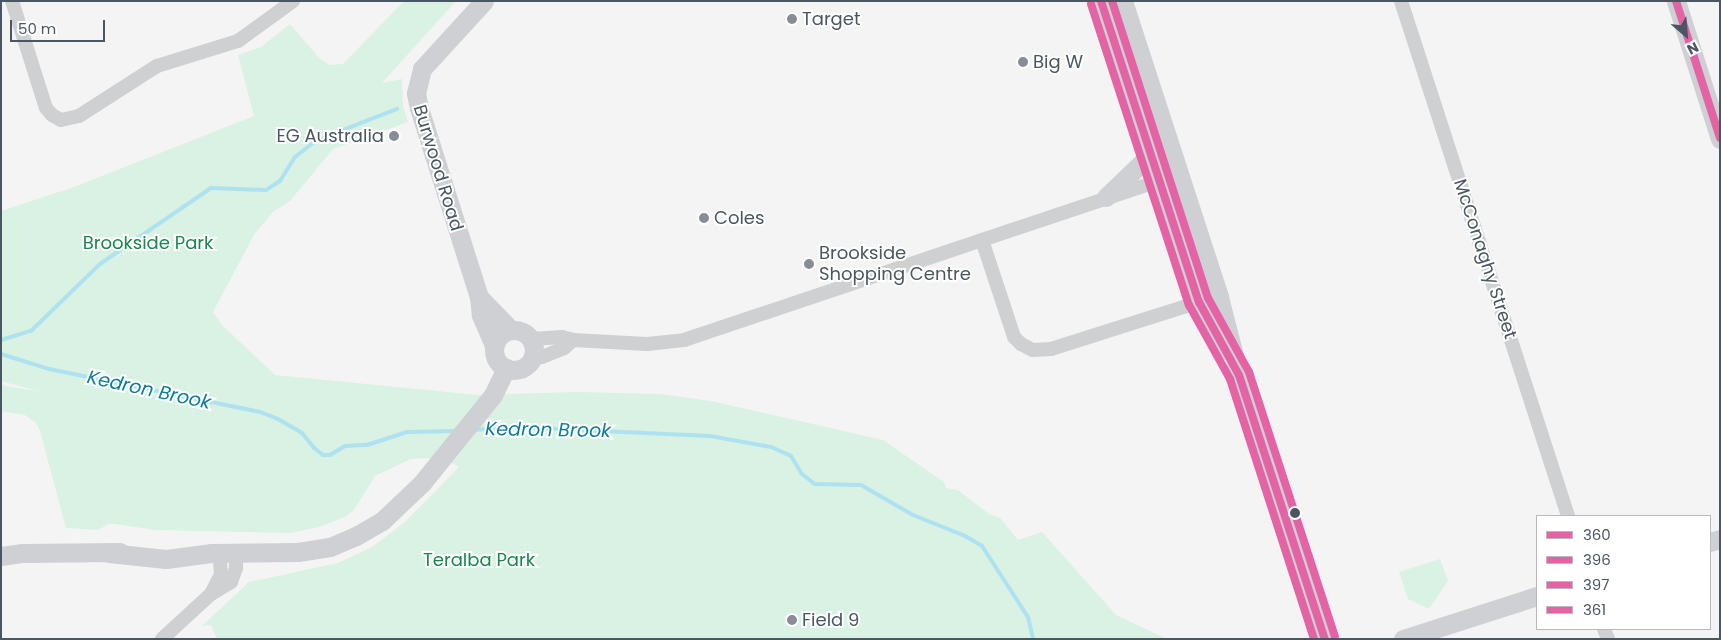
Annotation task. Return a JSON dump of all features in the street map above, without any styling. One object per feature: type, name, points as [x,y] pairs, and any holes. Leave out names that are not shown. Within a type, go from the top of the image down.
[{"type":"street","points":[[12,1],[46,108],[52,115],[61,120],[79,116],[157,66],[238,41],[294,1]]},
{"type":"street","name":"Burwood Road","points":[[484,1],[422,69],[416,93],[418,108],[479,297],[481,315],[494,346]]},
{"type":"street","points":[[1101,1],[1199,302],[1239,375]]},
{"type":"street","points":[[1123,1],[1219,297],[1239,375],[1325,639]]},
{"type":"street","name":"McConaghy Street","points":[[1401,1],[1568,515]]},
{"type":"street","points":[[1676,1],[1720,139]]},
{"type":"street","points":[[1106,197],[1151,154]]},
{"type":"street","points":[[532,339],[562,337],[573,340],[647,344],[684,340],[1179,174]]},
{"type":"street","points":[[982,240],[1014,337],[1021,344],[1033,350],[1051,349],[1199,302]]},
{"type":"street","points":[[479,297],[511,330]]},
{"type":"street","points":[[511,330],[523,331],[532,339],[534,352],[532,359],[524,368],[512,370],[506,368],[496,359],[494,346],[500,335],[511,330]]},
{"type":"street","points":[[532,359],[542,358],[564,348],[573,340]]},
{"type":"street","points":[[1,556],[23,553],[109,553],[166,559],[222,553],[298,552],[344,542],[382,521],[410,496],[493,395],[506,368]]},
{"type":"street","points":[[162,639],[211,594],[220,574],[222,553]]},
{"type":"street","points":[[1403,639],[1536,596]]},
{"type":"green space","points":[[404,1],[456,1],[382,83],[402,79],[403,106],[408,122],[333,149],[290,201],[274,211],[255,233],[213,312],[222,325],[275,375],[478,395],[578,392],[660,394],[711,401],[883,440],[944,482],[946,488],[958,490],[989,514],[1000,518],[1018,540],[1042,532],[1116,615],[1167,639],[217,639],[211,625],[202,626],[249,582],[338,563],[372,547],[405,522],[459,467],[452,463],[426,458],[411,459],[375,476],[354,510],[345,517],[319,527],[291,533],[156,530],[115,524],[108,524],[98,530],[66,528],[40,431],[36,423],[25,415],[1,411],[1,385],[41,392],[1,381],[1,211],[74,187],[254,116],[238,55],[261,47],[290,24],[320,59],[330,65],[343,64]]},
{"type":"green space","points":[[1440,559],[1448,581],[1429,609],[1408,599],[1399,572]]},
{"type":"waterway","points":[[1,340],[31,331],[100,264],[211,188],[266,190],[280,181],[295,157],[317,140],[397,109]]},
{"type":"waterway","name":"Kedron Brook","points":[[1,354],[49,369],[260,412],[278,419],[302,433],[314,448],[323,455],[330,455],[345,446],[367,445],[407,432],[456,431]]},
{"type":"waterway","name":"Kedron Brook","points":[[473,430],[514,427],[710,436],[771,447],[791,456],[802,474],[815,484],[861,485],[913,515],[965,536],[982,546],[1028,617],[1033,639]]},
{"type":"transit line","name":"360","points":[[1101,1],[1199,302],[1239,375],[1325,639]]},
{"type":"transit line","name":"397","points":[[1112,1],[1208,298],[1249,372],[1335,636]]},
{"type":"transit line","name":"361","points":[[1676,1],[1720,138]]},
{"type":"transit line","name":"396","points":[[1091,4],[1189,305],[1230,379],[1314,639]]},
{"type":"place","name":"Target","points":[[792,19]]},
{"type":"place","name":"Big W","points":[[1023,62]]},
{"type":"place","name":"EG Australia","points":[[394,136]]},
{"type":"place","name":"Coles","points":[[704,218]]},
{"type":"place","name":"Brookside Shopping Centre","points":[[809,264]]},
{"type":"place","name":"Field 9","points":[[792,620]]},
{"type":"park label","name":"Brookside Park","points":[[148,243]]},
{"type":"park label","name":"Teralba Park","points":[[479,560]]}]
